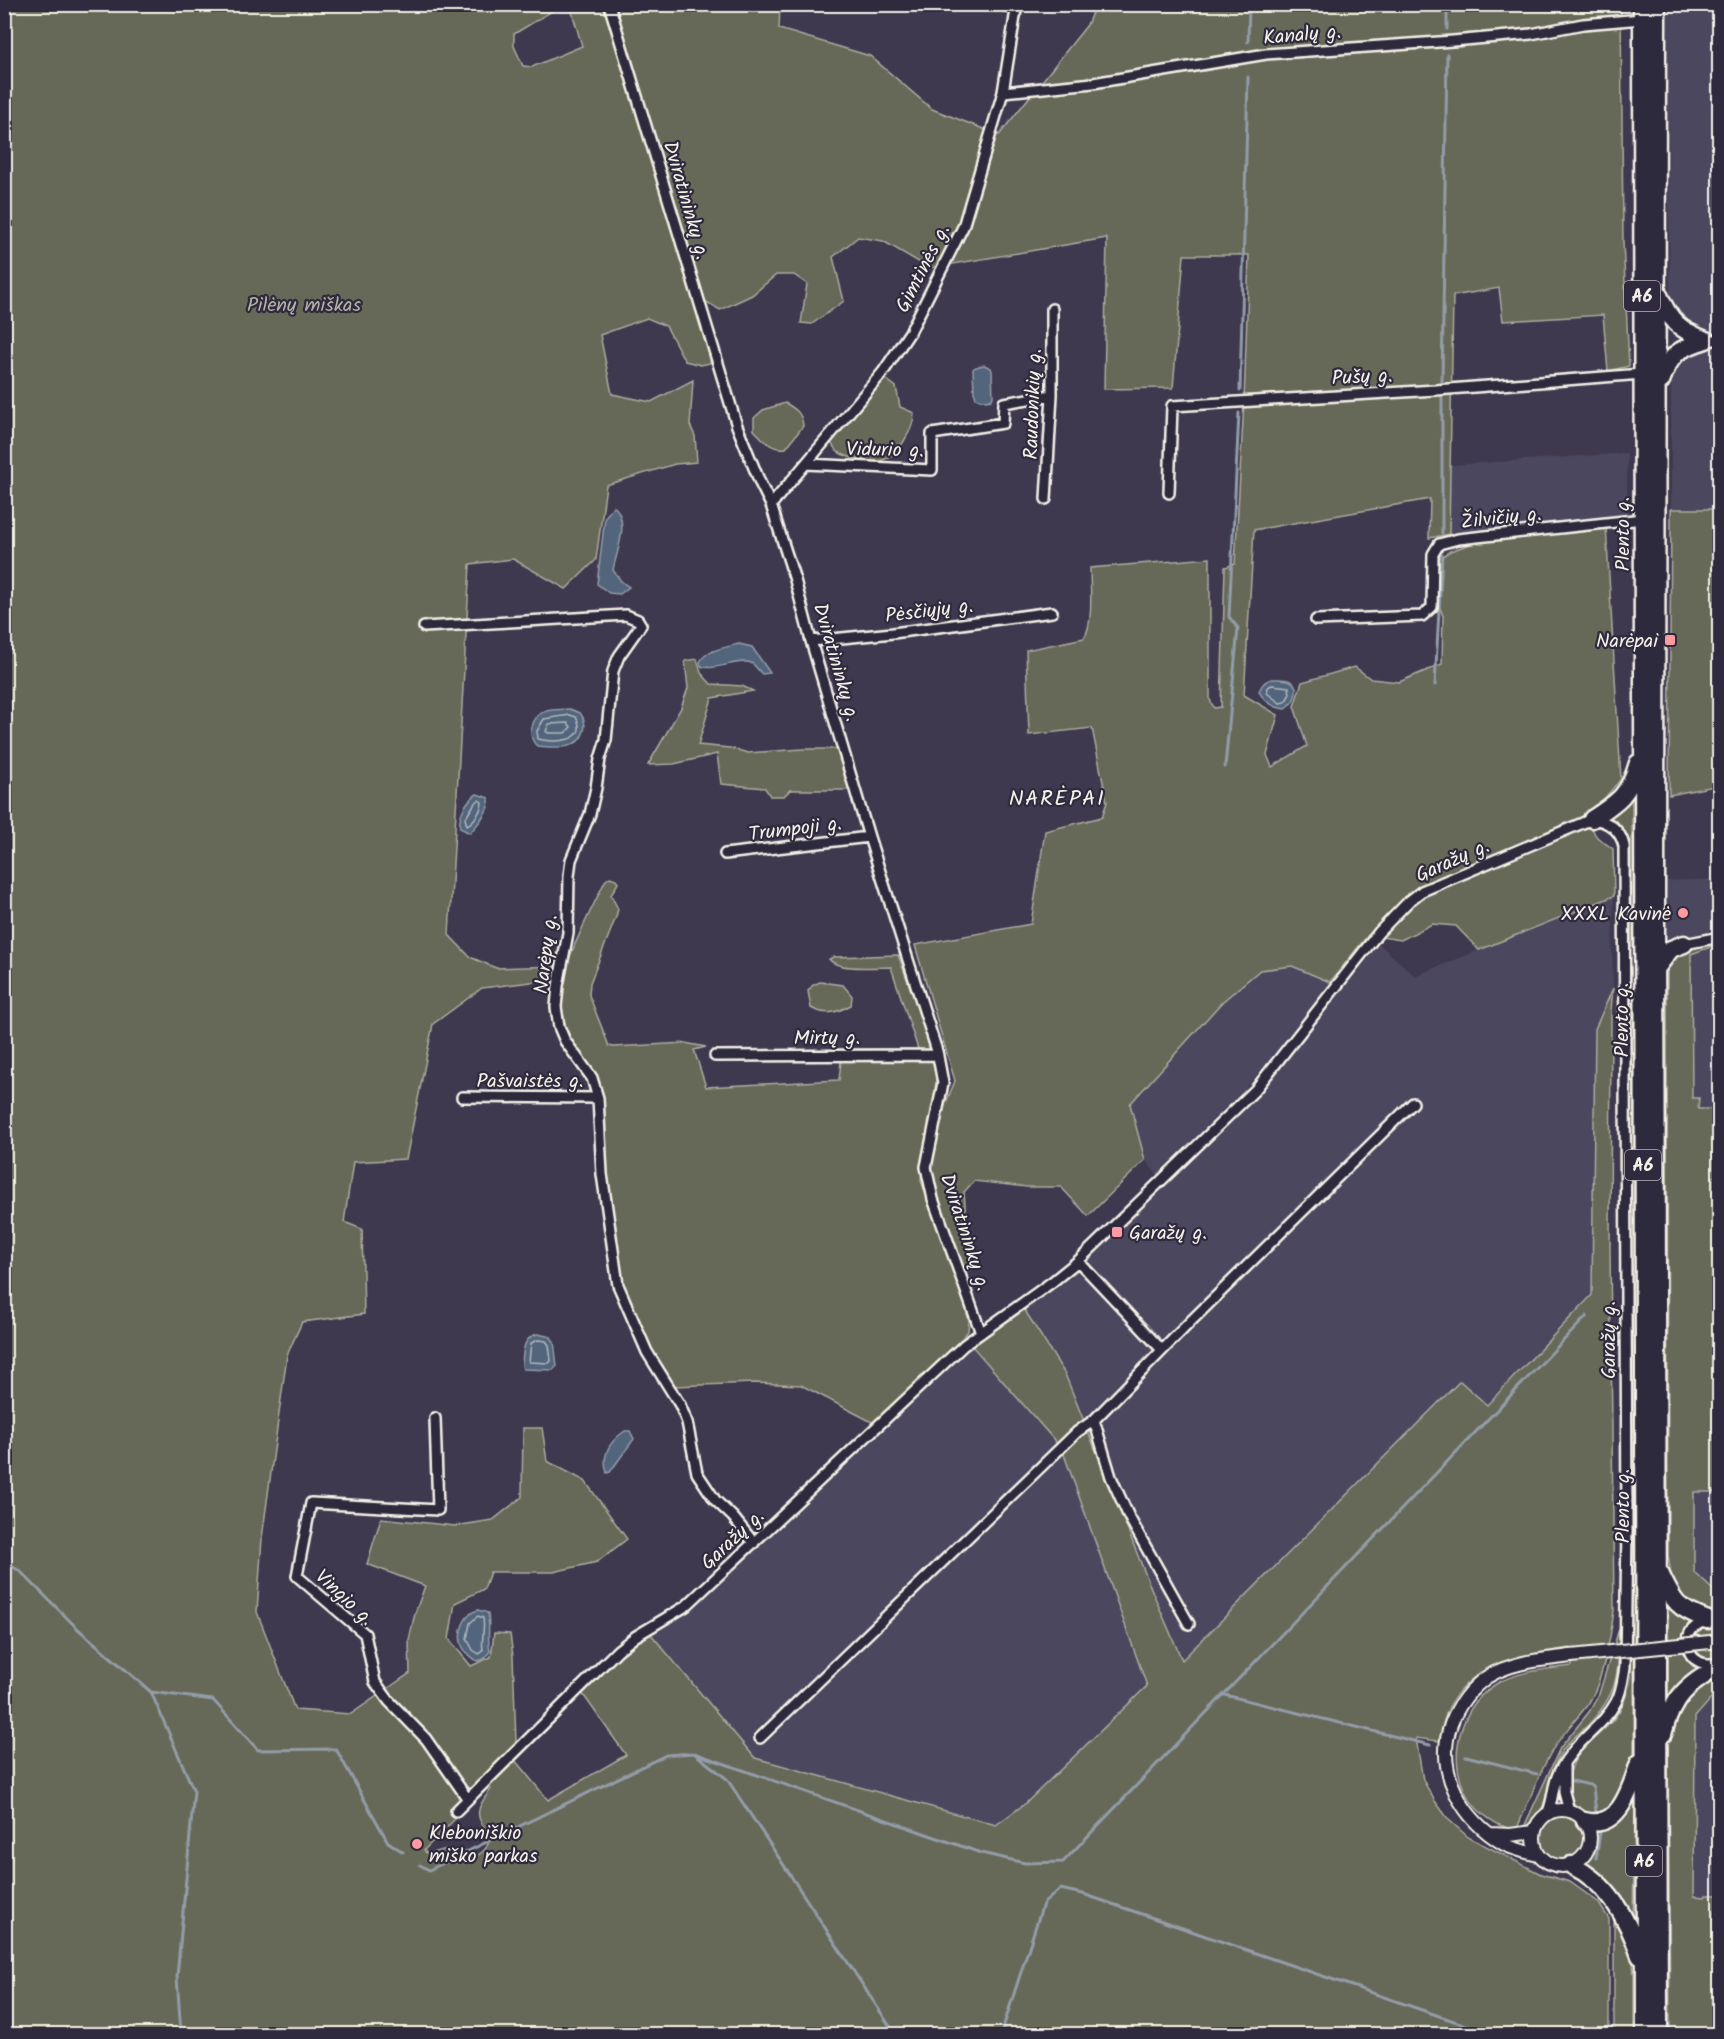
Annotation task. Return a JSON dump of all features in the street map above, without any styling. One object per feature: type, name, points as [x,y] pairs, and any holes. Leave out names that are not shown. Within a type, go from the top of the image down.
[{"type":"highway","name":"Plento g.","points":[[1645,2034],[1651,1753],[1658,1570],[1657,4]]},
{"type":"highway","name":"Plento g.","points":[[1642,12],[1643,745],[1651,1753],[1659,2034]]},
{"type":"highway","points":[[1657,292],[1674,323],[1693,335],[1713,340]]},
{"type":"highway","points":[[1657,390],[1671,357],[1690,345],[1713,340]]},
{"type":"highway","points":[[1593,819],[1629,790],[1643,745]]},
{"type":"highway","points":[[1656,921],[1671,938],[1684,944]]},
{"type":"highway","points":[[1656,969],[1671,949],[1684,944]]},
{"type":"highway","points":[[1658,1570],[1679,1607],[1689,1613],[1714,1619]]},
{"type":"highway","points":[[1585,1821],[1603,1821],[1613,1816],[1621,1807],[1651,1753],[1679,1695],[1695,1680],[1719,1665]]},
{"type":"highway","points":[[1570,1865],[1592,1878],[1621,1909],[1634,1936],[1645,1971]]},
{"type":"main road","points":[[1539,1855],[1534,1832],[1541,1819],[1547,1814],[1554,1811],[1569,1811],[1585,1821],[1590,1838],[1585,1855],[1570,1865],[1553,1865],[1539,1855],[1517,1850],[1490,1834],[1462,1806],[1449,1778],[1446,1745],[1456,1713],[1474,1688],[1499,1671],[1533,1660],[1719,1641]]},
{"type":"main road","points":[[1490,1834],[1510,1835],[1534,1832]]},
{"type":"street","name":"Dviratininkų g.","points":[[609,4],[737,426],[771,505],[795,580],[869,837],[938,1055],[943,1083],[926,1167],[933,1199],[981,1333]]},
{"type":"street","points":[[1000,4],[1017,7]]},
{"type":"street","name":"Gimtinės g.","points":[[771,505],[883,372],[910,332],[963,227],[1003,92],[1017,7]]},
{"type":"street","name":"Kanalų g.","points":[[1003,92],[1092,83],[1266,54],[1531,34],[1642,12]]},
{"type":"street","name":"Raudonikių g.","points":[[1046,499],[1052,395],[1052,309]]},
{"type":"street","name":"Pušų g.","points":[[1169,493],[1172,406],[1436,390],[1642,374]]},
{"type":"street","name":"Vidurio g.","points":[[806,464],[932,470],[932,434],[1003,423],[1004,403],[1052,395]]},
{"type":"street","name":"Žilvičių g.","points":[[1316,620],[1422,616],[1432,607],[1433,554],[1439,544],[1458,539],[1643,519]]},
{"type":"street","name":"Pėsčiųjų g.","points":[[811,641],[893,633],[1052,612]]},
{"type":"street","name":"Narėpų g.","points":[[424,627],[626,615],[638,620],[640,625],[619,656],[613,671],[606,740],[600,759],[596,788],[590,814],[572,860],[569,876],[568,933],[556,1007],[559,1027],[592,1078],[598,1098],[602,1174],[618,1285],[647,1352],[680,1405],[687,1422],[697,1473],[715,1500],[733,1517],[754,1543]]},
{"type":"street","name":"Garažų g.","points":[[456,1811],[618,1650],[636,1636],[686,1606],[964,1345],[1078,1261],[1255,1090],[1378,932],[1409,901],[1422,891],[1593,819],[1602,820],[1613,827],[1620,835],[1624,846],[1627,1530],[1625,1666],[1623,1684],[1616,1703],[1606,1717],[1576,1745],[1564,1762],[1555,1782],[1547,1814]]},
{"type":"street","name":"Trumpoji g.","points":[[725,854],[869,837]]},
{"type":"street","points":[[1684,944],[1719,937]]},
{"type":"street","name":"Mirtų g.","points":[[715,1056],[938,1055]]},
{"type":"street","name":"Pašvaistės g.","points":[[462,1097],[598,1098]]},
{"type":"street","points":[[760,1738],[1077,1432],[1094,1420],[1413,1103]]},
{"type":"street","points":[[1078,1261],[1162,1350]]},
{"type":"street","name":"Vingio g.","points":[[435,1418],[438,1510],[310,1503],[297,1576],[364,1634],[375,1682],[389,1701],[426,1739],[467,1798]]},
{"type":"street","points":[[1094,1420],[1111,1477],[1129,1517],[1189,1624]]},
{"type":"street","points":[[1714,1619],[1694,1628],[1690,1633],[1689,1652],[1695,1660],[1701,1663],[1719,1665]]},
{"type":"street","points":[[1564,1762],[1564,1792],[1569,1811]]},
{"type":"shaded area","points":[[1667,5],[1719,5],[1719,333],[1699,331],[1686,325],[1670,308]]},
{"type":"shaded area","points":[[1706,346],[1719,347],[1719,509],[1671,509],[1671,368],[1676,360]]},
{"type":"shaded area","points":[[1627,453],[1627,530],[1606,526],[1477,542],[1450,551],[1451,465]]},
{"type":"shaded area","points":[[1720,879],[1719,2034],[1670,2034],[1667,881]]},
{"type":"shaded area","points":[[1614,896],[1613,988],[1595,1029],[1592,1295],[1486,1405],[1460,1382],[1182,1660],[1130,1539],[1065,1374],[1024,1309],[1066,1280],[1257,1098],[1379,944],[1415,976]]},
{"type":"shaded area","points":[[1292,966],[1330,982],[1244,1090],[1157,1174],[1145,1160],[1130,1104],[1222,1002],[1260,970]]},
{"type":"shaded area","points":[[972,1346],[1062,1449],[1147,1686],[1026,1803],[996,1825],[755,1758],[650,1633],[689,1612]]},
{"type":"green space","name":"Pilėnų miškas","points":[[5,5],[562,5],[514,34],[514,46],[523,66],[532,67],[582,46],[570,5],[603,5],[711,354],[710,363],[701,365],[685,361],[666,326],[647,318],[600,335],[612,394],[651,402],[693,380],[690,425],[695,436],[697,462],[675,464],[606,485],[596,560],[566,589],[513,559],[470,564],[449,935],[470,957],[496,968],[559,966],[555,979],[482,988],[433,1024],[406,1159],[353,1162],[344,1222],[362,1229],[364,1314],[302,1322],[287,1355],[262,1538],[257,1612],[295,1710],[351,1714],[410,1673],[409,1640],[415,1613],[425,1586],[367,1564],[381,1518],[455,1526],[493,1520],[522,1497],[523,1428],[542,1428],[547,1461],[585,1481],[627,1539],[597,1562],[553,1572],[490,1572],[484,1589],[455,1603],[449,1639],[471,1666],[491,1657],[494,1633],[510,1634],[516,1742],[509,1753],[548,1800],[626,1755],[582,1693],[626,1648],[650,1633],[755,1758],[996,1825],[1026,1803],[1147,1686],[1062,1449],[972,1346],[1024,1309],[1065,1374],[1182,1660],[1460,1381],[1487,1405],[1592,1295],[1595,1029],[1613,988],[1610,1249],[1614,1611],[1605,1659],[1593,1695],[1553,1749],[1517,1828],[1507,1828],[1496,1823],[1484,1815],[1471,1801],[1462,1784],[1458,1766],[1458,1747],[1462,1728],[1470,1711],[1481,1696],[1496,1684],[1523,1673],[1572,1666],[1570,1648],[1515,1658],[1482,1672],[1467,1683],[1455,1697],[1446,1714],[1439,1741],[1416,1738],[1423,1780],[1449,1820],[1468,1837],[1541,1874],[1570,1882],[1598,1902],[1609,1919],[1609,2034],[5,2034]],"holes":[[[488,1786],[491,1789],[478,1812],[481,1822],[490,1835],[489,1842],[483,1851],[457,1863],[447,1849],[427,1854],[424,1850]]]},
{"type":"green space","points":[[609,5],[780,5],[779,29],[870,56],[932,109],[999,135],[1087,25],[1095,5],[1621,5],[1623,242],[1629,366],[1608,371],[1603,315],[1503,321],[1499,288],[1453,296],[1449,534],[1429,538],[1430,499],[1254,530],[1244,695],[1278,715],[1267,755],[1272,767],[1307,746],[1294,706],[1302,682],[1355,667],[1371,679],[1399,682],[1442,664],[1443,616],[1437,600],[1439,558],[1450,551],[1477,542],[1606,526],[1621,779],[1604,798],[1592,822],[1597,837],[1613,849],[1614,896],[1479,950],[1456,926],[1432,924],[1401,940],[1368,935],[1330,982],[1292,966],[1260,970],[1222,1002],[1130,1104],[1145,1160],[1088,1216],[1061,1187],[1027,1187],[974,1181],[964,1192],[970,1270],[962,1274],[930,1174],[940,1117],[955,1081],[915,945],[1031,924],[1045,831],[1102,817],[1107,802],[1092,728],[1029,735],[1026,650],[1084,638],[1090,614],[1090,568],[1210,558],[1210,700],[1214,708],[1221,707],[1225,567],[1235,564],[1249,255],[1184,255],[1173,388],[1104,389],[1107,238],[929,268],[883,241],[858,237],[833,257],[844,301],[812,324],[801,323],[807,284],[794,275],[776,275],[752,295],[720,310],[698,297]]},
{"type":"green space","points":[[886,379],[896,387],[900,407],[914,413],[904,442],[893,454],[880,461],[859,460],[838,452],[830,441],[872,389]]},
{"type":"green space","points":[[785,403],[798,412],[803,426],[786,448],[781,448],[768,444],[754,430],[754,418],[763,410]]},
{"type":"green space","points":[[1671,509],[1719,509],[1720,785],[1669,795]]},
{"type":"green space","points":[[697,659],[701,673],[711,684],[742,686],[753,691],[712,698],[698,745],[730,748],[748,753],[837,749],[851,790],[790,790],[784,796],[770,796],[765,788],[721,784],[717,754],[674,764],[648,765],[681,708],[688,688],[685,661]]},
{"type":"green space","points":[[1632,791],[1632,947],[1629,947],[1629,840],[1618,822],[1607,815]]},
{"type":"green space","points":[[610,877],[616,879],[618,883],[611,895],[618,909],[590,983],[589,995],[609,1046],[685,1043],[706,1047],[694,1050],[706,1087],[839,1080],[841,1061],[837,1049],[918,1049],[891,967],[848,967],[833,963],[829,959],[898,955],[931,1044],[937,1073],[923,1155],[921,1181],[958,1279],[969,1321],[968,1331],[960,1341],[874,1423],[801,1385],[755,1383],[674,1386],[637,1324],[623,1285],[615,1248],[600,1086],[570,1036],[564,1020],[562,1004],[562,987],[568,963],[605,881]]},
{"type":"green space","points":[[1719,940],[1719,944],[1691,954],[1692,1098],[1699,1098],[1698,1109],[1720,1109],[1719,1492],[1694,1492],[1694,1572],[1714,1591],[1719,1591],[1719,1610],[1712,1610],[1692,1605],[1677,1591],[1671,1577],[1668,1555],[1667,963],[1675,955]]},
{"type":"green space","points":[[1628,968],[1631,968],[1634,1108],[1634,1759],[1631,1777],[1608,1813],[1592,1816],[1579,1809],[1571,1797],[1570,1773],[1581,1752],[1617,1715],[1625,1700],[1631,1677]]},
{"type":"green space","points":[[820,982],[843,985],[852,996],[851,1005],[831,1012],[821,1012],[811,1008],[808,991]]},
{"type":"green space","points":[[1668,1601],[1690,1621],[1681,1642],[1681,1648],[1686,1659],[1698,1671],[1668,1703]]},
{"type":"green space","points":[[1712,1623],[1719,1623],[1719,1659],[1702,1656],[1697,1652],[1695,1646],[1698,1634]]},
{"type":"green space","points":[[1619,1629],[1617,1670],[1606,1703],[1562,1751],[1554,1766],[1545,1803],[1534,1819],[1524,1827],[1560,1748],[1589,1712],[1599,1694]]},
{"type":"green space","points":[[1719,1677],[1719,1690],[1695,1717],[1694,1896],[1719,1895],[1719,2034],[1670,2034],[1668,1731],[1673,1731],[1679,1713],[1695,1691]]},
{"type":"green space","points":[[1632,1798],[1635,1800],[1633,1920],[1585,1864],[1595,1847],[1594,1828]]},
{"type":"green space","points":[[1562,1817],[1570,1818],[1577,1823],[1582,1830],[1582,1846],[1577,1853],[1570,1858],[1562,1859],[1554,1858],[1547,1853],[1542,1846],[1541,1838],[1542,1830],[1547,1823],[1554,1818]]},
{"type":"green space","points":[[1614,1908],[1632,1954],[1634,2034],[1614,2034]]},
{"type":"water","points":[[984,365],[992,371],[993,397],[986,401],[976,398],[974,392],[973,369]]},
{"type":"water","points":[[614,506],[619,513],[622,528],[613,570],[629,587],[620,594],[609,593],[597,584],[605,517]]},
{"type":"water","points":[[739,644],[752,647],[770,673],[762,674],[752,664],[746,662],[712,667],[701,666],[700,662],[707,655]]},
{"type":"water","points":[[1271,679],[1286,679],[1291,681],[1296,688],[1291,704],[1285,709],[1270,703],[1259,691]]},
{"type":"water","points":[[570,709],[580,713],[584,719],[585,728],[581,738],[564,747],[537,746],[531,732],[537,717],[546,711]]},
{"type":"water","points":[[477,794],[489,798],[489,802],[483,816],[470,833],[460,828],[460,818],[466,804]]},
{"type":"water","points":[[538,1334],[551,1337],[554,1342],[557,1366],[553,1370],[523,1369],[524,1346],[529,1338]]},
{"type":"water","points":[[625,1431],[630,1431],[634,1439],[607,1473],[605,1460],[608,1449]]},
{"type":"water","points":[[478,1610],[488,1613],[490,1651],[484,1659],[477,1661],[465,1650],[460,1637],[467,1618]]},
{"type":"waterway","points":[[1248,42],[1249,4]]},
{"type":"waterway","points":[[1447,4],[1447,29]]},
{"type":"waterway","points":[[1442,382],[1447,54]]},
{"type":"waterway","points":[[1240,391],[1248,77]]},
{"type":"waterway","points":[[1442,398],[1442,533]]},
{"type":"waterway","points":[[1225,767],[1238,628],[1229,617],[1239,413]]},
{"type":"waterway","points":[[1435,685],[1442,555]]},
{"type":"waterway","points":[[694,1753],[981,1853],[1025,1863],[1063,1862],[1587,1316]]},
{"type":"waterway","points":[[4,1562],[20,1571],[77,1628],[151,1692],[194,1791],[177,1977],[181,2034]]},
{"type":"waterway","points":[[151,1692],[213,1700],[258,1750],[336,1749],[388,1842],[403,1852]]},
{"type":"waterway","points":[[1225,1695],[1430,1745]]},
{"type":"waterway","points":[[420,1865],[429,1870],[666,1755],[694,1753],[727,1779],[895,2034]]},
{"type":"waterway","points":[[1466,1756],[1537,1774]]},
{"type":"waterway","points":[[1572,1781],[1590,1785],[1593,1788],[1596,1812]]},
{"type":"waterway","points":[[1596,1858],[1600,1833]]},
{"type":"waterway","points":[[1001,2034],[1043,1904],[1060,1889],[1083,1894],[1492,2034]]},
{"type":"place","name":"Narėpai","points":[[1670,640]]},
{"type":"place","name":"XXXL Kavinė","points":[[1683,913]]},
{"type":"place","name":"Garažų g.","points":[[1117,1232]]},
{"type":"place","name":"Kleboniškio miško parkas","points":[[417,1844]]},
{"type":"district","name":"NARĖPAI","points":[[1057,797]]}]
